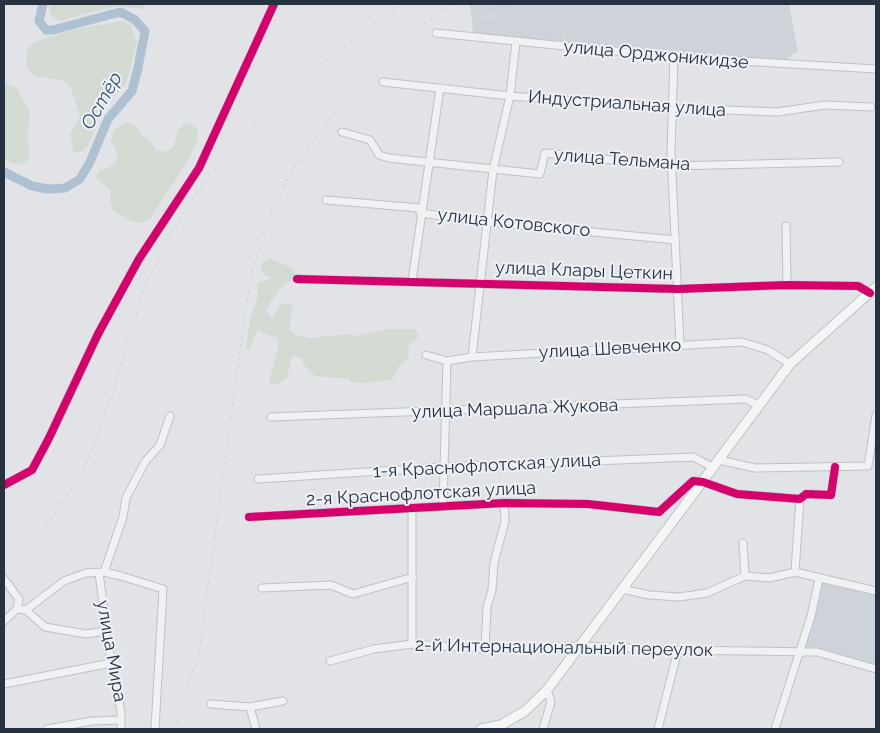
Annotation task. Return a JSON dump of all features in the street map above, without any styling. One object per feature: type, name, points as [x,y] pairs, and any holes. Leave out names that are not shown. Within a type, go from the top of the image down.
[{"type":"main road","points":[[485,729],[501,724],[525,711],[547,690],[790,364],[873,290]]},
{"type":"street","points":[[4,485],[32,470],[98,334],[139,259],[199,168],[274,4]]},
{"type":"street","name":"улица Орджоникидзе","points":[[436,34],[674,57],[876,69]]},
{"type":"street","points":[[472,357],[493,170],[510,96],[516,42]]},
{"type":"street","points":[[674,57],[672,166],[680,345]]},
{"type":"street","name":"Индустриальная улица","points":[[384,82],[510,96],[674,108],[777,112],[825,105],[871,107]]},
{"type":"street","points":[[412,281],[420,213],[440,88]]},
{"type":"street","name":"улица Тельмана","points":[[342,132],[370,140],[379,155],[429,164],[540,174],[545,153],[672,166],[839,162]]},
{"type":"street","name":"улица Котовского","points":[[326,200],[419,208],[420,213],[488,222],[676,240]]},
{"type":"street","points":[[786,226],[787,285]]},
{"type":"street","name":"улица Клары Цеткин","points":[[296,279],[481,282],[678,289],[787,285],[858,286],[873,290]]},
{"type":"street","name":"улица Шевченко","points":[[426,355],[447,362],[472,357],[742,342],[768,350],[790,364]]},
{"type":"street","points":[[443,506],[447,362]]},
{"type":"street","name":"улица Маршала Жукова","points":[[271,417],[445,412],[746,399],[758,405]]},
{"type":"street","points":[[719,460],[755,468],[868,466],[876,415]]},
{"type":"street","name":"улица Мира","points":[[121,729],[121,712],[106,631],[101,572],[124,517],[126,498],[145,462],[160,446],[170,416]]},
{"type":"street","name":"1-я Краснофлотская улица","points":[[258,479],[443,467],[693,457],[714,468]]},
{"type":"street","points":[[703,482],[737,494],[800,499],[806,494],[832,495],[835,467]]},
{"type":"street","name":"2-я Краснофлотская улица","points":[[249,517],[504,502],[588,504],[659,512],[693,481],[703,482]]},
{"type":"street","points":[[795,572],[800,499]]},
{"type":"street","points":[[485,649],[487,608],[492,590],[494,563],[505,520],[504,502]]},
{"type":"street","points":[[412,508],[412,644]]},
{"type":"street","points":[[743,543],[745,576]]},
{"type":"street","points":[[26,610],[64,581],[86,573],[101,572],[163,589],[155,729]]},
{"type":"street","points":[[622,589],[649,595],[688,596],[707,594],[745,576],[770,578],[795,572],[876,591]]},
{"type":"street","points":[[262,588],[331,585],[353,594],[413,577]]},
{"type":"street","points":[[775,729],[819,578]]},
{"type":"street","points":[[4,579],[19,598],[17,608],[4,621]]},
{"type":"street","points":[[17,608],[26,610],[45,627],[86,634],[106,631]]},
{"type":"street","name":"2-й Интернациональный переулок","points":[[330,661],[374,649],[412,644],[485,649],[581,646],[678,650],[817,652],[876,669]]},
{"type":"street","points":[[658,729],[678,650]]},
{"type":"street","points":[[4,684],[111,663]]},
{"type":"street","points":[[547,690],[551,702],[543,729],[548,729]]},
{"type":"street","points":[[211,704],[250,707],[283,701]]},
{"type":"street","points":[[250,707],[256,729]]},
{"type":"street","points":[[47,729],[120,720]]},
{"type":"shaded area","points":[[49,4],[143,4],[144,9],[116,6],[59,21],[51,15]]},
{"type":"shaded area","points":[[468,4],[789,4],[798,51],[783,62],[473,34],[471,9]]},
{"type":"shaded area","points":[[122,21],[131,24],[137,43],[127,80],[123,89],[108,100],[103,108],[89,144],[83,151],[74,153],[70,134],[80,116],[71,88],[64,81],[35,76],[28,69],[26,59],[28,49],[34,42],[72,30]]},
{"type":"shaded area","points":[[6,84],[16,87],[30,113],[27,136],[30,156],[25,163],[14,164],[4,159],[4,87]]},
{"type":"shaded area","points":[[128,122],[136,127],[142,136],[150,140],[155,149],[164,152],[173,148],[178,129],[189,123],[198,129],[197,140],[189,159],[150,219],[141,223],[131,221],[113,210],[110,201],[111,191],[96,178],[100,170],[110,167],[117,160],[117,151],[111,143],[113,133],[119,126]]},
{"type":"shaded area","points":[[270,259],[288,266],[295,272],[295,278],[280,288],[265,311],[272,318],[280,304],[293,305],[289,331],[297,335],[310,338],[348,334],[358,336],[386,329],[415,329],[418,334],[417,339],[409,344],[408,359],[398,367],[392,380],[363,383],[352,382],[349,379],[315,376],[304,365],[301,358],[292,356],[287,378],[275,385],[269,382],[279,343],[278,338],[263,333],[258,329],[250,348],[246,349],[250,319],[258,296],[257,284],[272,278],[263,274],[261,268],[263,262]]},
{"type":"shaded area","points":[[822,583],[876,595],[876,665],[818,648],[805,647]]},
{"type":"waterway","name":"Остёр","points":[[4,172],[32,186],[48,189],[65,188],[80,179],[90,162],[108,119],[132,91],[138,68],[145,31],[134,19],[120,12],[53,30],[46,30],[39,21],[43,4]]},
{"type":"railway","points":[[4,580],[42,534],[84,470],[113,391],[145,285],[171,233],[206,179],[251,127],[285,95],[322,63],[383,17],[405,4]]},
{"type":"railway","points":[[174,729],[199,654],[246,307],[253,269],[277,199],[295,166],[345,98],[416,30],[450,4]]},
{"type":"railway","points":[[488,9],[524,4]]},
{"type":"railway","points":[[485,23],[540,20],[556,15],[572,4]]},
{"type":"railway","points":[[567,40],[569,24],[576,4]]},
{"type":"cycle path","points":[[4,485],[32,470],[98,334],[139,259],[199,168],[274,4]]},
{"type":"cycle path","points":[[297,279],[678,289],[787,285],[858,286],[870,293]]},
{"type":"cycle path","points":[[249,517],[504,503],[588,504],[659,512],[693,481],[703,482],[737,494],[800,499],[806,494],[831,495],[835,467]]}]
